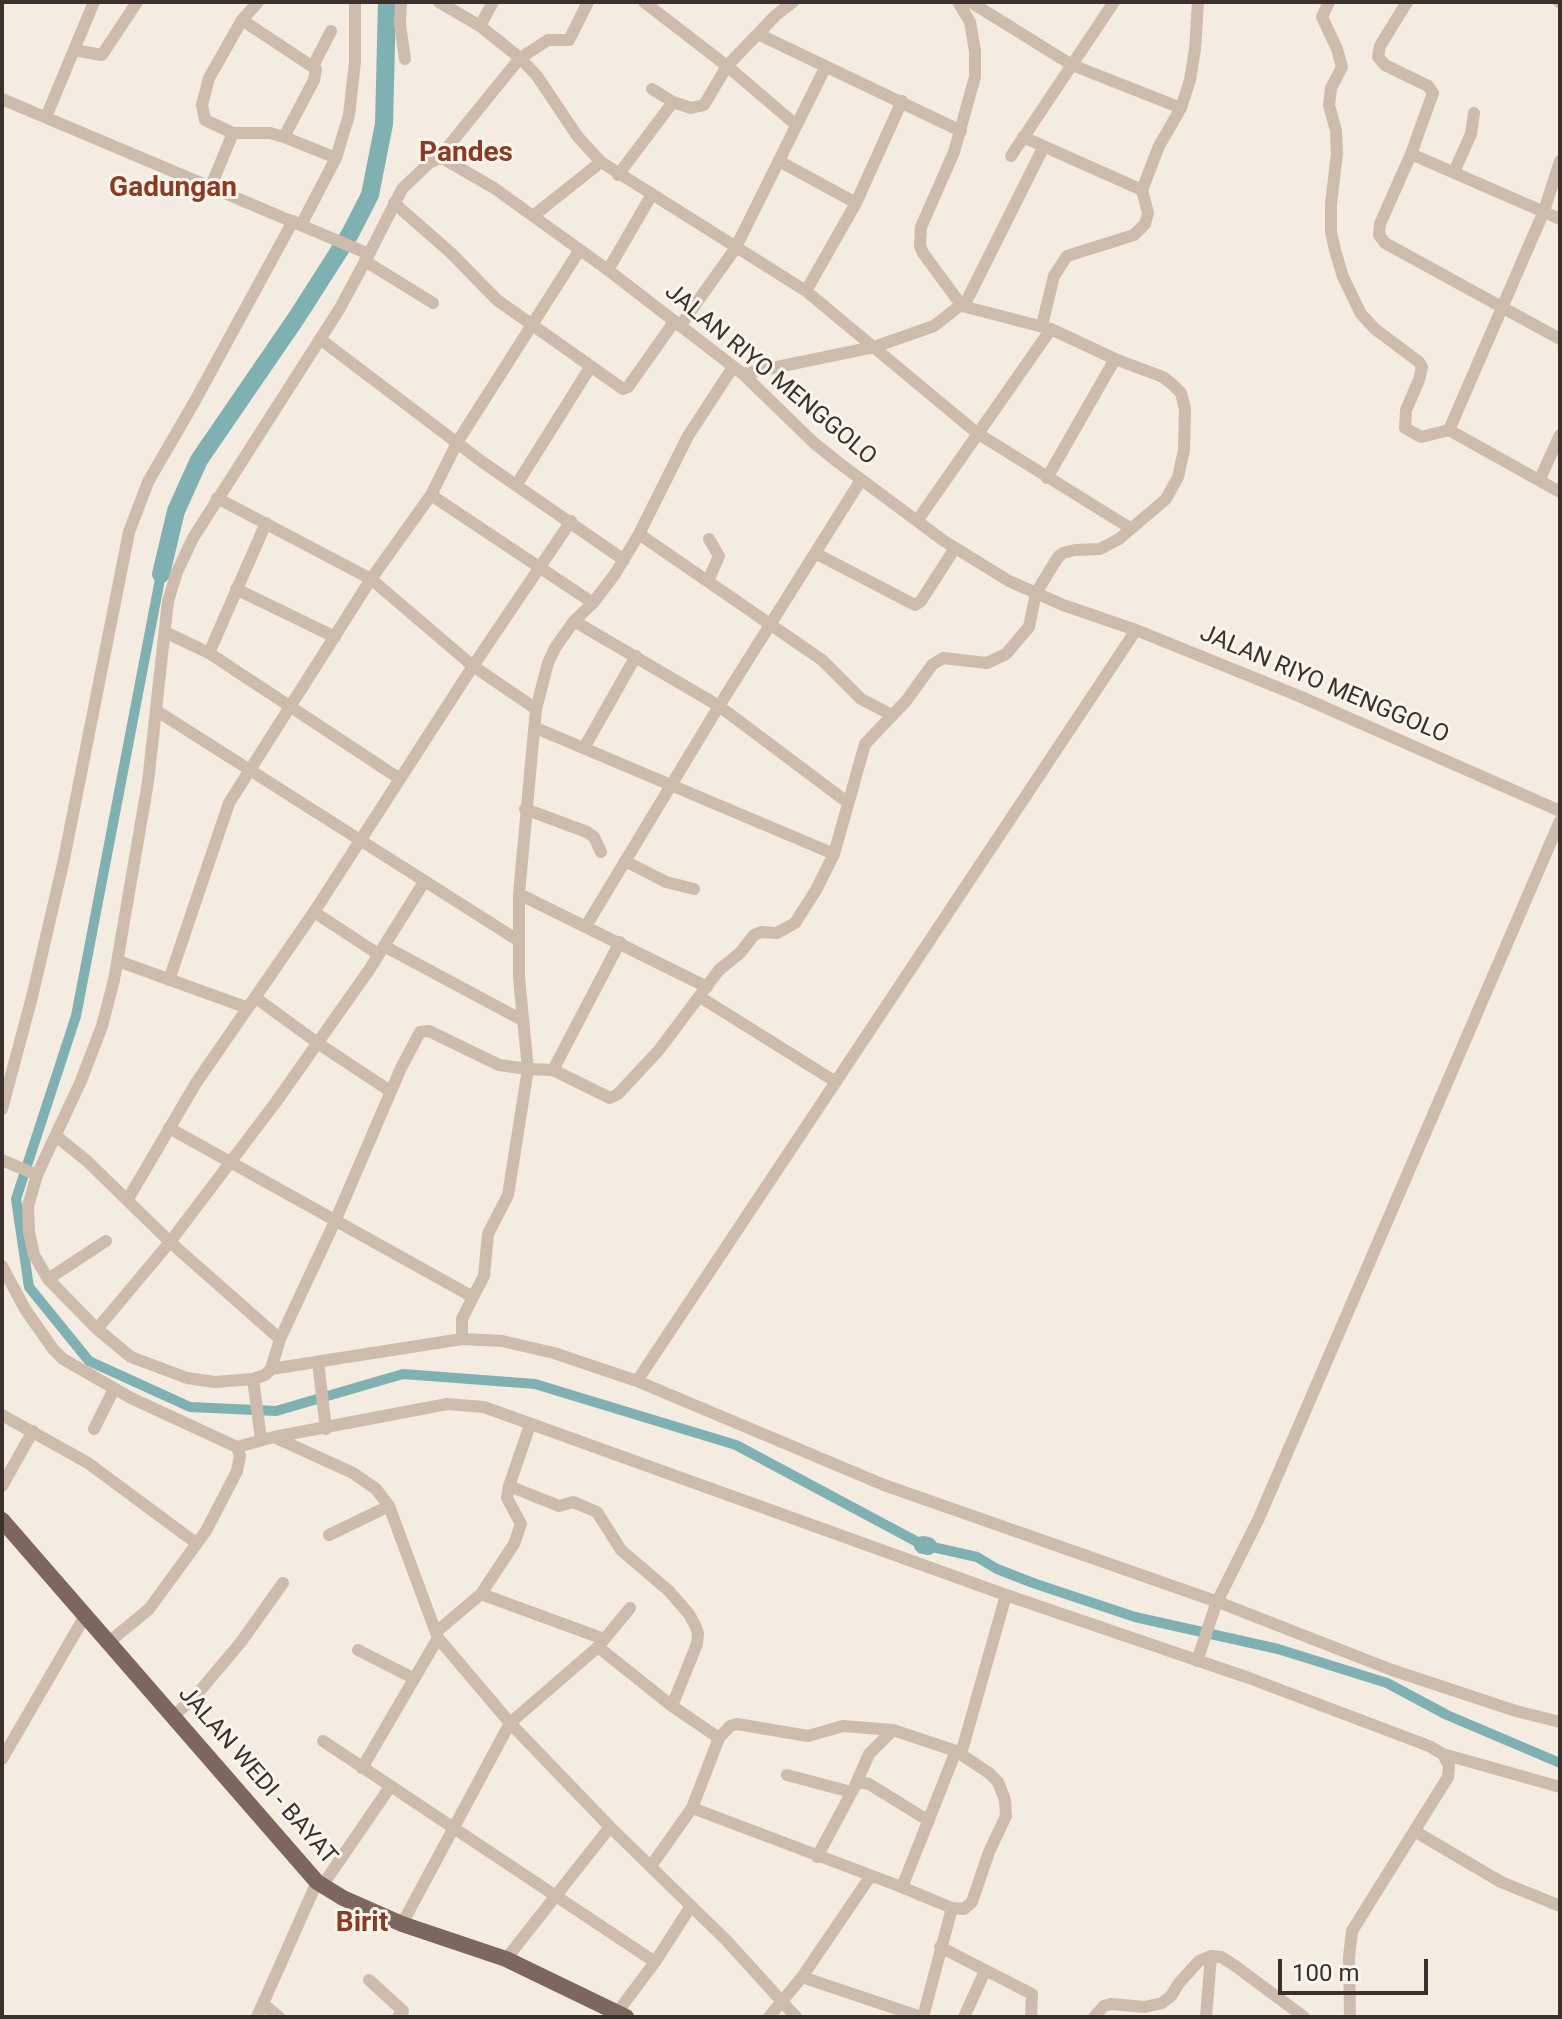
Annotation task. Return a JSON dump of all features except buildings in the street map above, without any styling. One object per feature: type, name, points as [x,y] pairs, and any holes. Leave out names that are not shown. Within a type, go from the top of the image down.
[{"type":"main road","name":"JALAN WEDI - BAYAT","points":[[2,1520],[320,1884],[402,1924],[506,1959],[621,2015]]},
{"type":"street","points":[[74,50],[102,55],[137,2]]},
{"type":"street","points":[[258,2],[242,20],[209,78],[202,105],[205,120],[233,133],[270,133],[284,137],[336,158]]},
{"type":"street","points":[[2,1109],[63,864],[129,532],[148,482],[336,158],[353,94],[355,2]]},
{"type":"street","points":[[401,2],[400,24],[405,59]]},
{"type":"street","points":[[439,2],[480,26],[520,58],[537,76],[578,137],[618,175],[806,291],[977,433],[1130,528]]},
{"type":"street","points":[[480,26],[493,2]]},
{"type":"street","points":[[588,2],[568,41],[548,40],[520,58],[438,159],[417,173],[394,203],[320,339],[193,538],[168,601],[157,711],[118,961],[102,1026],[81,1081],[36,1174],[28,1206],[34,1255],[48,1279],[97,1329],[131,1357],[187,1378],[254,1384],[271,1369],[280,1339],[336,1219],[390,1091],[423,1030],[435,1032],[500,1065],[553,1070],[613,1098],[668,1040],[721,968],[740,953],[757,933],[777,933],[795,923],[834,854],[865,744],[906,701],[932,665],[943,658],[987,663],[1006,654],[1029,627],[1036,593],[1050,567],[1063,553],[1100,549],[1166,499],[1175,484],[1184,450],[1185,409],[1181,393],[1163,377],[1046,327],[960,304],[923,253],[920,235],[924,219],[948,169],[973,89],[976,65],[967,5]]},
{"type":"street","points":[[644,2],[795,124]]},
{"type":"street","points":[[652,89],[673,102],[691,108],[704,105],[727,66],[776,15],[793,2]]},
{"type":"street","points":[[1011,156],[1114,2]]},
{"type":"street","points":[[917,521],[1046,327],[1054,276],[1067,256],[1134,235],[1143,228],[1148,213],[1142,190],[1159,146],[1181,108],[1190,80],[1198,2]]},
{"type":"street","points":[[1329,2],[1322,17],[1342,67],[1331,88],[1329,105],[1336,131],[1337,153],[1331,232],[1343,277],[1361,314],[1422,367],[1406,410],[1405,428],[1421,437],[1449,430],[1560,492]]},
{"type":"street","points":[[1407,2],[1378,53],[1385,65],[1433,91],[1411,154],[1380,224],[1379,235],[1385,243],[1560,339]]},
{"type":"street","points":[[46,117],[90,3]]},
{"type":"street","points":[[967,5],[1072,65],[1181,108]]},
{"type":"street","points":[[242,20],[317,70],[284,137]]},
{"type":"street","points":[[313,66],[331,31]]},
{"type":"street","points":[[758,34],[961,131]]},
{"type":"street","points":[[394,203],[451,253],[497,300],[626,389],[735,249],[826,66]]},
{"type":"street","points":[[2,99],[327,236],[366,256],[433,303]]},
{"type":"street","points":[[806,291],[856,203],[902,101]]},
{"type":"street","points":[[618,175],[673,102]]},
{"type":"street","points":[[1454,172],[1471,134],[1474,113]]},
{"type":"street","points":[[211,186],[233,133]]},
{"type":"street","points":[[1023,137],[1142,190]]},
{"type":"street","points":[[462,1339],[462,1319],[484,1276],[488,1234],[508,1195],[528,1069],[522,1020],[519,894],[536,709],[552,654],[574,621],[593,603],[624,560],[688,436],[738,371],[874,347],[928,329],[967,300],[1044,146]]},
{"type":"street","points":[[1411,154],[1560,219]]},
{"type":"street","name":"JALAN RIYO MENGGOLO","points":[[438,159],[483,181],[608,270],[738,371],[814,443],[861,480],[955,548],[1009,581],[1299,696],[1560,811]]},
{"type":"street","points":[[779,161],[856,203]]},
{"type":"street","points":[[1449,430],[1544,211],[1560,161]]},
{"type":"street","points":[[533,216],[601,162]]},
{"type":"street","points":[[608,270],[651,196]]},
{"type":"street","points":[[169,980],[223,817],[250,768],[371,579],[431,495],[458,441],[579,251]]},
{"type":"street","points":[[320,339],[481,461],[624,560]]},
{"type":"street","points":[[1047,478],[1115,359]]},
{"type":"street","points":[[517,484],[591,366]]},
{"type":"street","points":[[1540,479],[1560,435]]},
{"type":"street","points":[[586,926],[861,480]]},
{"type":"street","points":[[431,495],[593,603]]},
{"type":"street","points":[[217,498],[371,579],[473,666],[536,709]]},
{"type":"street","points":[[128,1199],[196,1083],[314,912],[571,521]]},
{"type":"street","points":[[209,653],[266,523]]},
{"type":"street","points":[[639,534],[772,623],[832,668],[861,699],[892,715]]},
{"type":"street","points":[[708,581],[719,556],[709,539]]},
{"type":"street","points":[[815,553],[915,605],[921,601],[955,548]]},
{"type":"street","points":[[236,589],[335,637]]},
{"type":"street","points":[[574,621],[719,706],[847,802]]},
{"type":"street","points":[[637,1381],[1136,630]]},
{"type":"street","points":[[165,632],[209,653],[400,779]]},
{"type":"street","points":[[584,748],[636,656]]},
{"type":"street","points":[[157,711],[519,941]]},
{"type":"street","points":[[536,728],[834,854]]},
{"type":"street","points":[[525,809],[587,832],[594,837],[601,852]]},
{"type":"street","points":[[1197,1659],[1217,1603],[1259,1518],[1560,821]]},
{"type":"street","points":[[625,861],[666,882],[694,889]]},
{"type":"street","points":[[97,1329],[170,1242],[319,1044],[424,882]]},
{"type":"street","points":[[519,894],[620,942],[704,992],[836,1082]]},
{"type":"street","points":[[314,912],[381,950],[522,1020]]},
{"type":"street","points":[[553,1070],[620,942]]},
{"type":"street","points":[[118,961],[169,980],[252,1003],[390,1091]]},
{"type":"street","points":[[169,1128],[473,1297]]},
{"type":"street","points":[[56,1136],[280,1339]]},
{"type":"street","points":[[2,1160],[36,1174]]},
{"type":"street","points":[[48,1279],[106,1241]]},
{"type":"street","points":[[2,1266],[25,1309],[53,1349],[79,1370],[237,1447],[265,1437],[447,1404],[484,1407],[1006,1595],[1197,1659],[1429,1746],[1443,1754],[1560,1787]]},
{"type":"street","points":[[271,1369],[462,1339],[502,1341],[532,1348],[637,1381],[884,1485],[1217,1603],[1392,1670],[1516,1711],[1560,1722]]},
{"type":"street","points":[[318,1364],[326,1426]]},
{"type":"street","points":[[254,1384],[265,1437]]},
{"type":"street","points":[[94,1429],[114,1389]]},
{"type":"street","points":[[2,1415],[88,1463],[196,1543]]},
{"type":"street","points":[[362,1768],[437,1635],[481,1594],[503,1564],[521,1528],[518,1515],[507,1498],[530,1425]]},
{"type":"street","points":[[2,1486],[33,1431]]},
{"type":"street","points":[[265,1437],[364,1479],[389,1506],[437,1635],[510,1723],[796,2017]]},
{"type":"street","points":[[109,1642],[149,1609],[214,1519],[233,1480],[240,1456],[237,1447]]},
{"type":"street","points":[[509,1486],[559,1506],[573,1502],[597,1512],[623,1552],[669,1591],[689,1614],[698,1633],[697,1644],[672,1706]]},
{"type":"street","points":[[329,1535],[389,1506]]},
{"type":"street","points":[[173,1717],[199,1692],[241,1642],[283,1583]]},
{"type":"street","points":[[481,1594],[601,1643],[672,1706],[719,1738]]},
{"type":"street","points":[[899,1886],[904,1882],[958,1753],[1006,1595]]},
{"type":"street","points":[[402,1924],[510,1723],[601,1643],[630,1608]]},
{"type":"street","points":[[2,1759],[85,1616]]},
{"type":"street","points":[[358,1650],[413,1678]]},
{"type":"street","points":[[651,1866],[692,1808],[719,1738],[735,1724],[808,1736],[843,1726],[893,1730],[958,1753],[989,1773],[998,1782],[1005,1800],[1006,1816],[989,1852],[972,1902],[964,1909],[952,1908],[692,1808]]},
{"type":"street","points":[[817,1857],[869,1754],[893,1730]]},
{"type":"street","points":[[323,1741],[655,1962]]},
{"type":"street","points":[[1350,2017],[1352,1931],[1448,1777],[1449,1766],[1443,1754]]},
{"type":"street","points":[[787,1775],[853,1789],[865,1783],[929,1821]]},
{"type":"street","points":[[257,2017],[271,2012],[320,1884],[390,1787]]},
{"type":"street","points":[[506,1959],[610,1827]]},
{"type":"street","points":[[1416,1832],[1501,1882],[1560,1906]]},
{"type":"street","points":[[769,2017],[802,1977],[870,1877]]},
{"type":"street","points":[[621,2015],[691,1906]]},
{"type":"street","points":[[802,1977],[922,2017],[952,1908]]},
{"type":"street","points":[[940,1947],[1033,1995],[1031,2017]]},
{"type":"street","points":[[1094,2017],[1104,2006],[1111,2004],[1145,2007],[1162,2003],[1199,1961],[1211,1956],[1221,1957],[1234,1965],[1304,2017]]},
{"type":"street","points":[[1206,2017],[1211,1956]]},
{"type":"street","points":[[964,2017],[985,1971]]},
{"type":"street","points":[[369,1980],[404,2015]]},
{"type":"waterway","points":[[161,574],[176,511],[199,460],[297,317],[350,234],[370,195],[384,124],[387,2]]},
{"type":"waterway","points":[[161,574],[76,1016],[16,1199],[29,1287],[89,1361],[190,1407],[276,1411],[403,1374],[535,1384],[736,1445],[923,1545]]},
{"type":"waterway","points":[[923,1545],[928,1546]]},
{"type":"waterway","points":[[928,1546],[977,1557],[997,1569],[1033,1583],[1135,1617],[1278,1649],[1387,1683],[1447,1715],[1560,1763]]},
{"type":"district","name":"Pandes","points":[[466,154]]},
{"type":"district","name":"Gadungan","points":[[173,189]]},
{"type":"district","name":"Birit","points":[[362,1924]]}]
